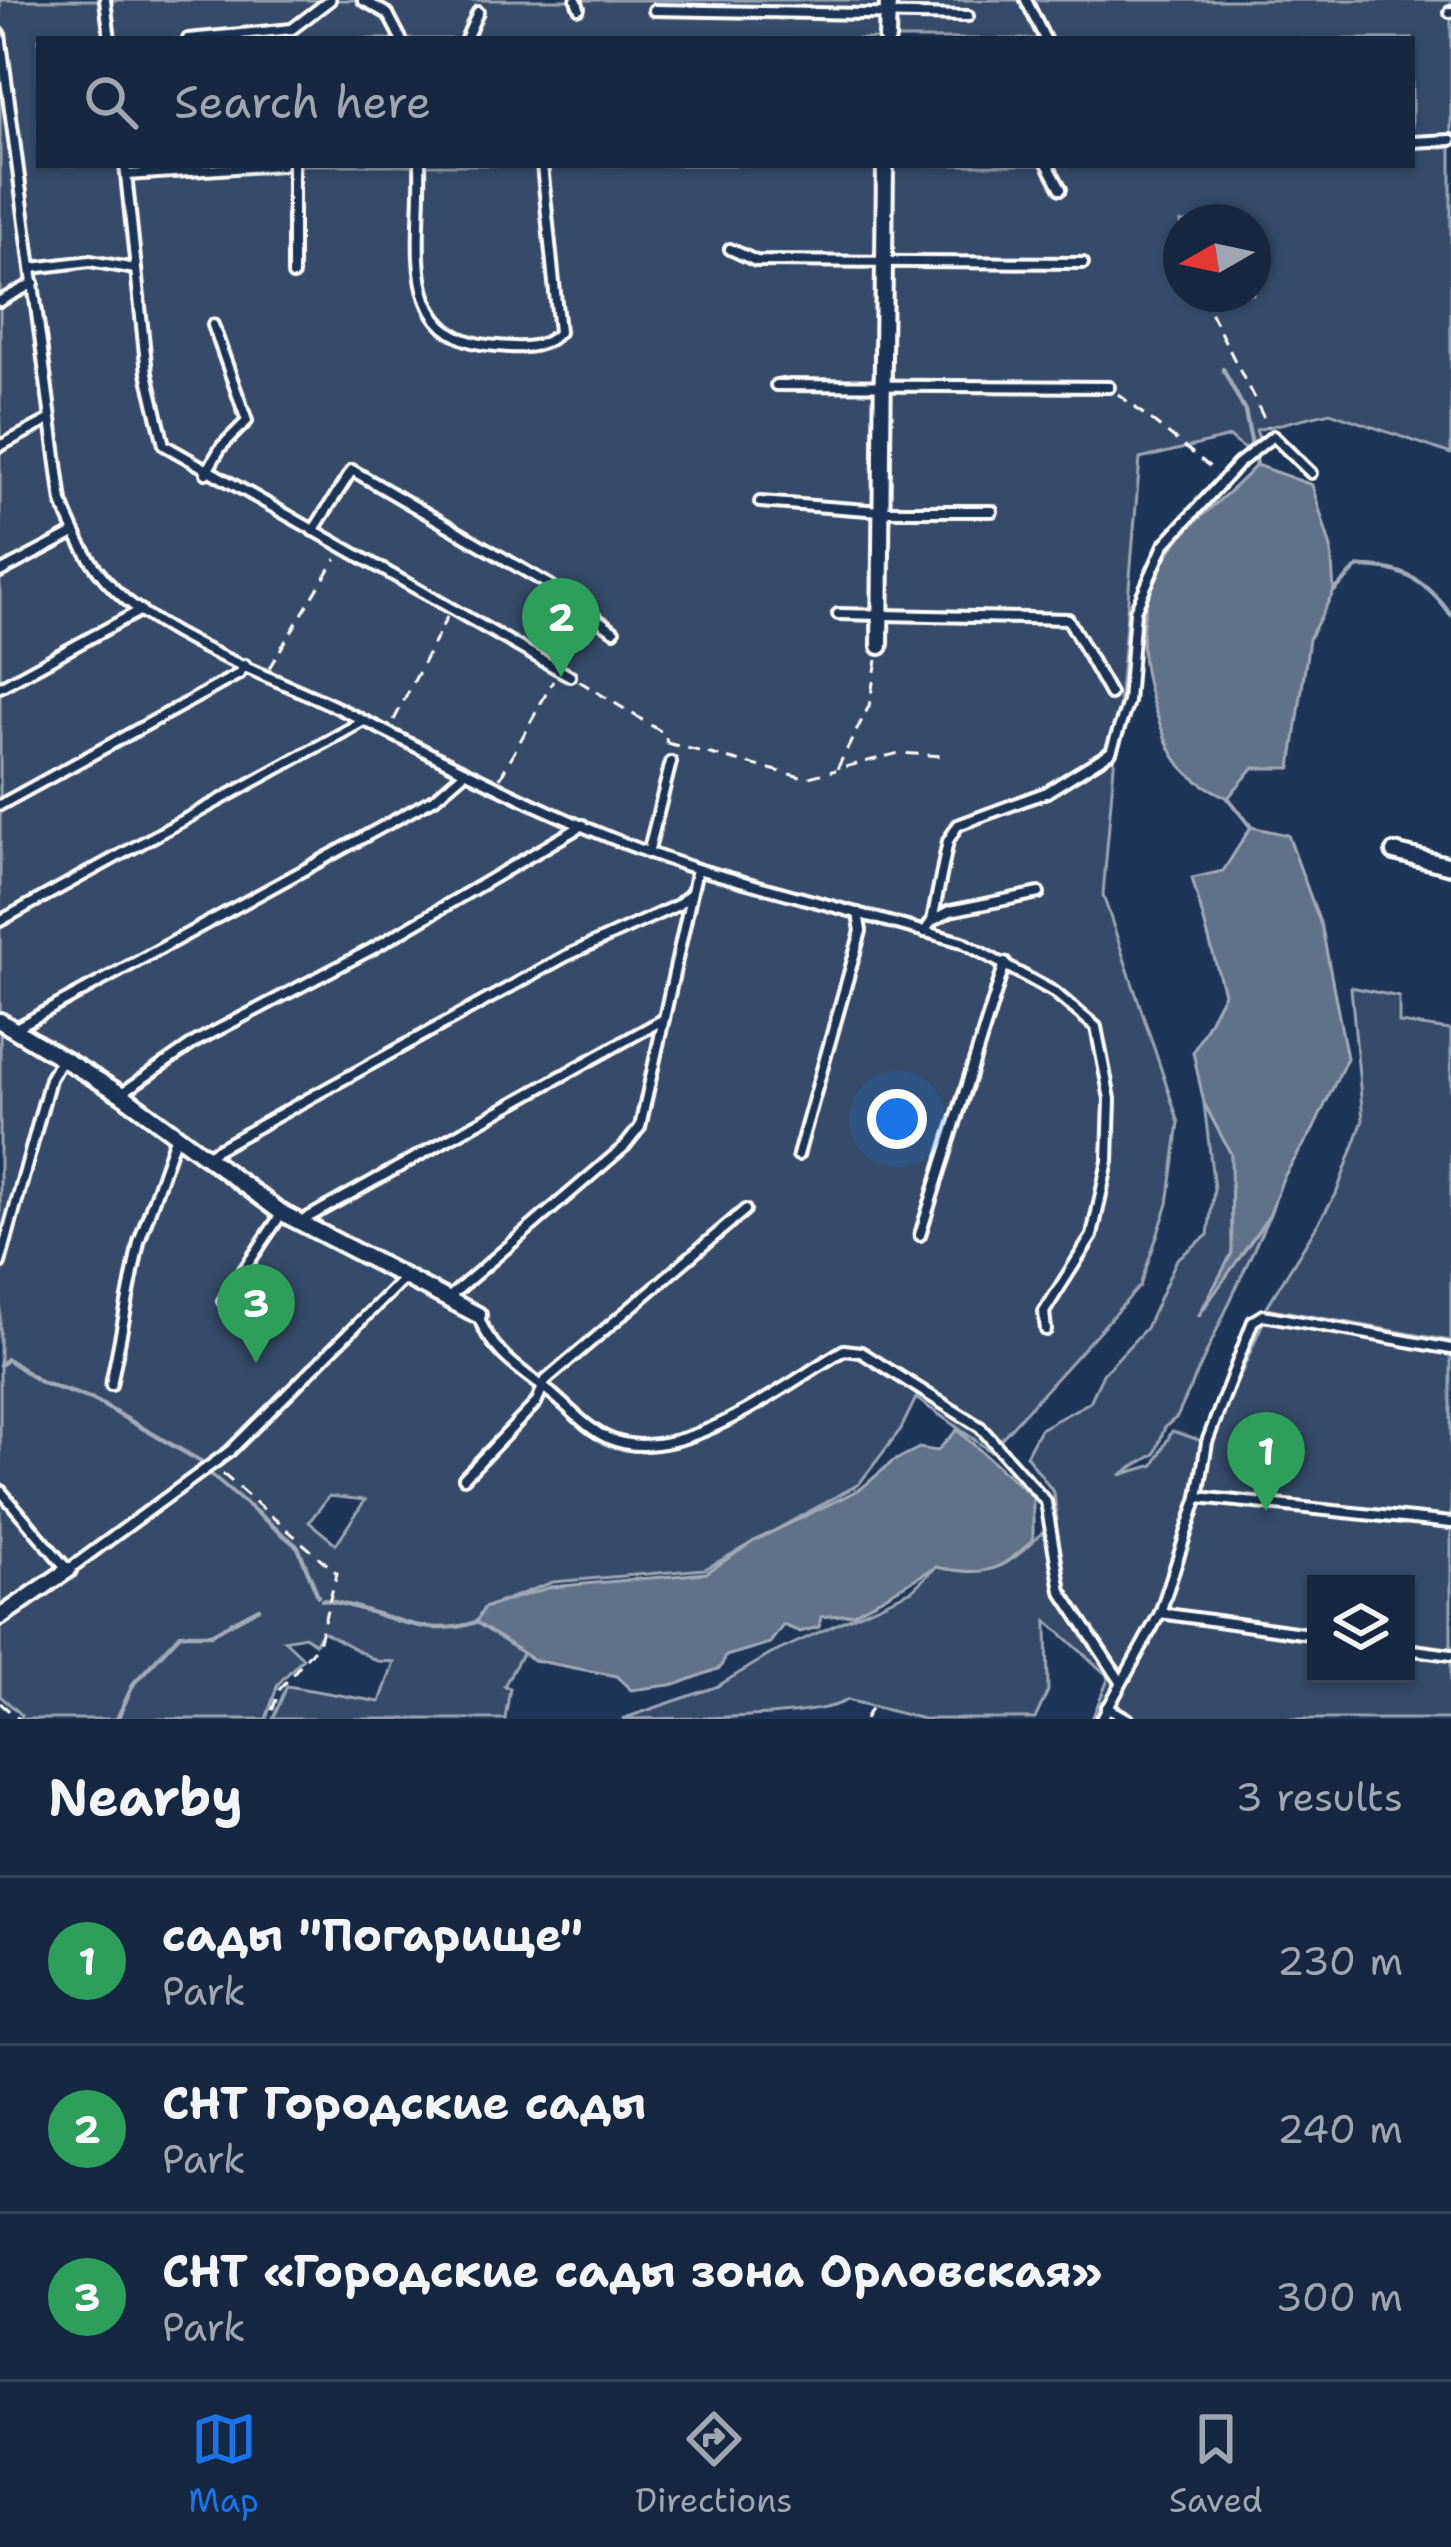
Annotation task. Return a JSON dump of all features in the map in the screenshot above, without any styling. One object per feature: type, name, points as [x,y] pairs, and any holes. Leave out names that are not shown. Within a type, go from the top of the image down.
[{"type":"street","points":[[887,36],[888,6]]},
{"type":"street","points":[[880,646],[885,168]]},
{"type":"street","points":[[1394,852],[1451,866]]},
{"type":"street","points":[[6,1026],[121,1094],[281,1213],[478,1315]]},
{"type":"street","points":[[0,1617],[68,1570]]},
{"type":"lane","points":[[106,0],[110,36]]},
{"type":"lane","points":[[219,36],[292,29],[331,0]]},
{"type":"lane","points":[[363,0],[388,14],[399,36]]},
{"type":"lane","points":[[1026,0],[1044,36]]},
{"type":"lane","points":[[654,10],[888,6],[968,16]]},
{"type":"lane","points":[[467,36],[478,12]]},
{"type":"lane","points":[[0,34],[11,148],[32,268],[62,502],[102,578],[142,609],[245,665],[495,787],[648,853],[925,932],[1005,963],[1054,992],[1096,1028],[1110,1099],[1108,1161],[1092,1236],[1043,1312],[1046,1330]]},
{"type":"lane","points":[[1415,142],[1451,140]]},
{"type":"lane","points":[[0,151],[11,148]]},
{"type":"lane","points":[[188,168],[126,170],[157,433],[164,445],[570,676]]},
{"type":"lane","points":[[293,168],[293,275]]},
{"type":"lane","points":[[420,168],[423,295],[430,317],[462,341],[496,346],[535,346],[559,332],[542,168]]},
{"type":"lane","points":[[1050,168],[1061,190]]},
{"type":"lane","points":[[730,249],[756,261],[1083,263]]},
{"type":"lane","points":[[32,268],[90,261],[136,269]]},
{"type":"lane","points":[[0,301],[34,283]]},
{"type":"lane","points":[[206,473],[221,447],[247,421],[213,325]]},
{"type":"lane","points":[[776,385],[1108,387]]},
{"type":"lane","points":[[0,446],[51,419]]},
{"type":"lane","points":[[925,932],[932,921],[948,841],[958,825],[1047,792],[1111,752],[1128,702],[1129,646],[1143,587],[1164,545],[1225,478],[1273,436],[1311,473]]},
{"type":"lane","points":[[313,531],[352,470],[551,586],[614,631]]},
{"type":"lane","points":[[760,502],[881,511],[992,512]]},
{"type":"lane","points":[[0,572],[74,532]]},
{"type":"lane","points":[[0,687],[142,609]]},
{"type":"lane","points":[[838,614],[1068,619],[1110,694]]},
{"type":"lane","points":[[0,805],[239,674],[245,665]]},
{"type":"lane","points":[[0,921],[364,721]]},
{"type":"lane","points":[[648,853],[670,762]]},
{"type":"lane","points":[[6,1026],[435,798],[465,772]]},
{"type":"lane","points":[[121,1094],[126,1085],[197,1041],[391,939],[584,825]]},
{"type":"lane","points":[[446,1300],[633,1136],[652,1087],[697,869]]},
{"type":"lane","points":[[932,921],[950,911],[1039,893]]},
{"type":"lane","points":[[205,1156],[566,956],[679,905],[691,894]]},
{"type":"lane","points":[[798,1155],[861,931],[858,912]]},
{"type":"lane","points":[[920,1235],[1005,963]]},
{"type":"lane","points":[[300,1222],[665,1018]]},
{"type":"lane","points":[[0,1263],[50,1079],[62,1058]]},
{"type":"lane","points":[[111,1385],[139,1242],[176,1135]]},
{"type":"lane","points":[[464,1478],[546,1380],[745,1210]]},
{"type":"lane","points":[[223,1300],[281,1213]]},
{"type":"lane","points":[[0,1490],[68,1570],[230,1451],[403,1279]]},
{"type":"lane","points":[[478,1315],[485,1338],[606,1437],[652,1447],[744,1411],[844,1350],[861,1352],[980,1427],[1046,1502],[1061,1591],[1120,1682]]},
{"type":"lane","points":[[1102,1719],[1160,1613],[1198,1497],[1207,1442],[1253,1321],[1263,1315],[1451,1349]]},
{"type":"lane","points":[[1198,1497],[1451,1523]]},
{"type":"lane","points":[[1160,1613],[1307,1634]]},
{"type":"lane","points":[[1415,1650],[1451,1655]]},
{"type":"lane","points":[[1107,1707],[1128,1719]]},
{"type":"path","points":[[1211,312],[1273,436]]},
{"type":"path","points":[[1108,387],[1225,478]]},
{"type":"path","points":[[265,674],[342,548]]},
{"type":"path","points":[[387,732],[451,610]]},
{"type":"path","points":[[837,769],[868,706],[880,646]]},
{"type":"path","points":[[495,787],[559,669]]},
{"type":"path","points":[[570,676],[646,718],[665,734],[670,762]]},
{"type":"path","points":[[667,742],[805,778],[899,753],[944,756]]},
{"type":"path","points":[[211,1462],[337,1573],[318,1644],[280,1689],[269,1719]]},
{"type":"path","points":[[866,1719],[875,1701]]},
{"type":"path","points":[[0,1703],[19,1719]]},
{"type":"shaded area","points":[[0,0],[1451,0],[1451,454],[1330,412],[1256,430],[1260,441],[1244,449],[1230,437],[1140,459],[1103,895],[1179,1123],[1168,1204],[1140,1286],[990,1451],[916,1398],[901,1429],[859,1484],[705,1569],[553,1582],[484,1608],[477,1623],[523,1652],[504,1686],[510,1688],[505,1719],[273,1719],[287,1686],[380,1702],[394,1662],[377,1661],[322,1631],[315,1643],[305,1636],[284,1640],[303,1658],[278,1684],[266,1719],[20,1719],[22,1715],[0,1696]],"holes":[[[329,1496],[365,1500],[336,1544],[309,1522]]]},
{"type":"shaded area","points":[[1256,465],[1312,485],[1331,548],[1334,591],[1309,639],[1291,768],[1253,768],[1228,798],[1188,773],[1167,742],[1148,686],[1143,619],[1155,577],[1167,556]]},
{"type":"shaded area","points":[[1251,827],[1288,835],[1322,928],[1347,1058],[1313,1130],[1283,1178],[1270,1214],[1198,1317],[1232,1253],[1231,1154],[1204,1103],[1193,1052],[1224,993],[1192,878],[1223,871]]},
{"type":"shaded area","points":[[1351,987],[1399,997],[1399,1023],[1451,1030],[1451,1341],[1266,1308],[1336,1194],[1363,1120]]},
{"type":"shaded area","points":[[1204,1103],[1231,1154],[1234,1224],[1232,1253],[1205,1306],[1270,1214],[1177,1417],[1165,1427],[1155,1454],[1120,1475],[1154,1465],[1172,1431],[1211,1444],[1264,1320],[1451,1354],[1451,1719],[1092,1719],[1109,1677],[1047,1621],[1048,1691],[1035,1719],[923,1719],[847,1700],[776,1714],[622,1719],[716,1687],[771,1654],[912,1590],[936,1567],[991,1569],[1027,1547],[1057,1520],[1054,1493],[1026,1455],[1040,1429],[1090,1402],[1103,1374],[1146,1328],[1177,1259],[1208,1235],[1214,1189]]},
{"type":"shaded area","points":[[957,1430],[1033,1497],[1033,1540],[989,1570],[936,1567],[853,1614],[821,1617],[819,1627],[800,1632],[783,1625],[770,1643],[726,1656],[720,1668],[678,1684],[631,1690],[616,1676],[533,1660],[476,1622],[484,1608],[551,1587],[706,1573],[754,1541],[862,1488],[892,1462],[919,1448],[937,1451]]},
{"type":"waterway","points":[[1223,369],[1245,411],[1256,465]]},
{"type":"waterway","points":[[1334,591],[1358,567],[1387,569],[1422,584],[1451,615]]},
{"type":"waterway","points":[[1228,798],[1251,827]]},
{"type":"waterway","points":[[0,1365],[7,1359],[42,1383],[92,1399],[207,1465],[210,1474],[298,1547],[318,1596]]},
{"type":"waterway","points":[[322,1600],[417,1626],[476,1622]]},
{"type":"waterway","points":[[117,1719],[134,1683],[180,1634],[211,1634],[259,1608]]},
{"type":"place","name":"СНТ Городские сады","points":[[561,677]]},
{"type":"place","name":"СНТ «Городские сады зона Орловская»","points":[[256,1363]]},
{"type":"place","name":"сады \"Погарище\"","points":[[1266,1511]]}]
